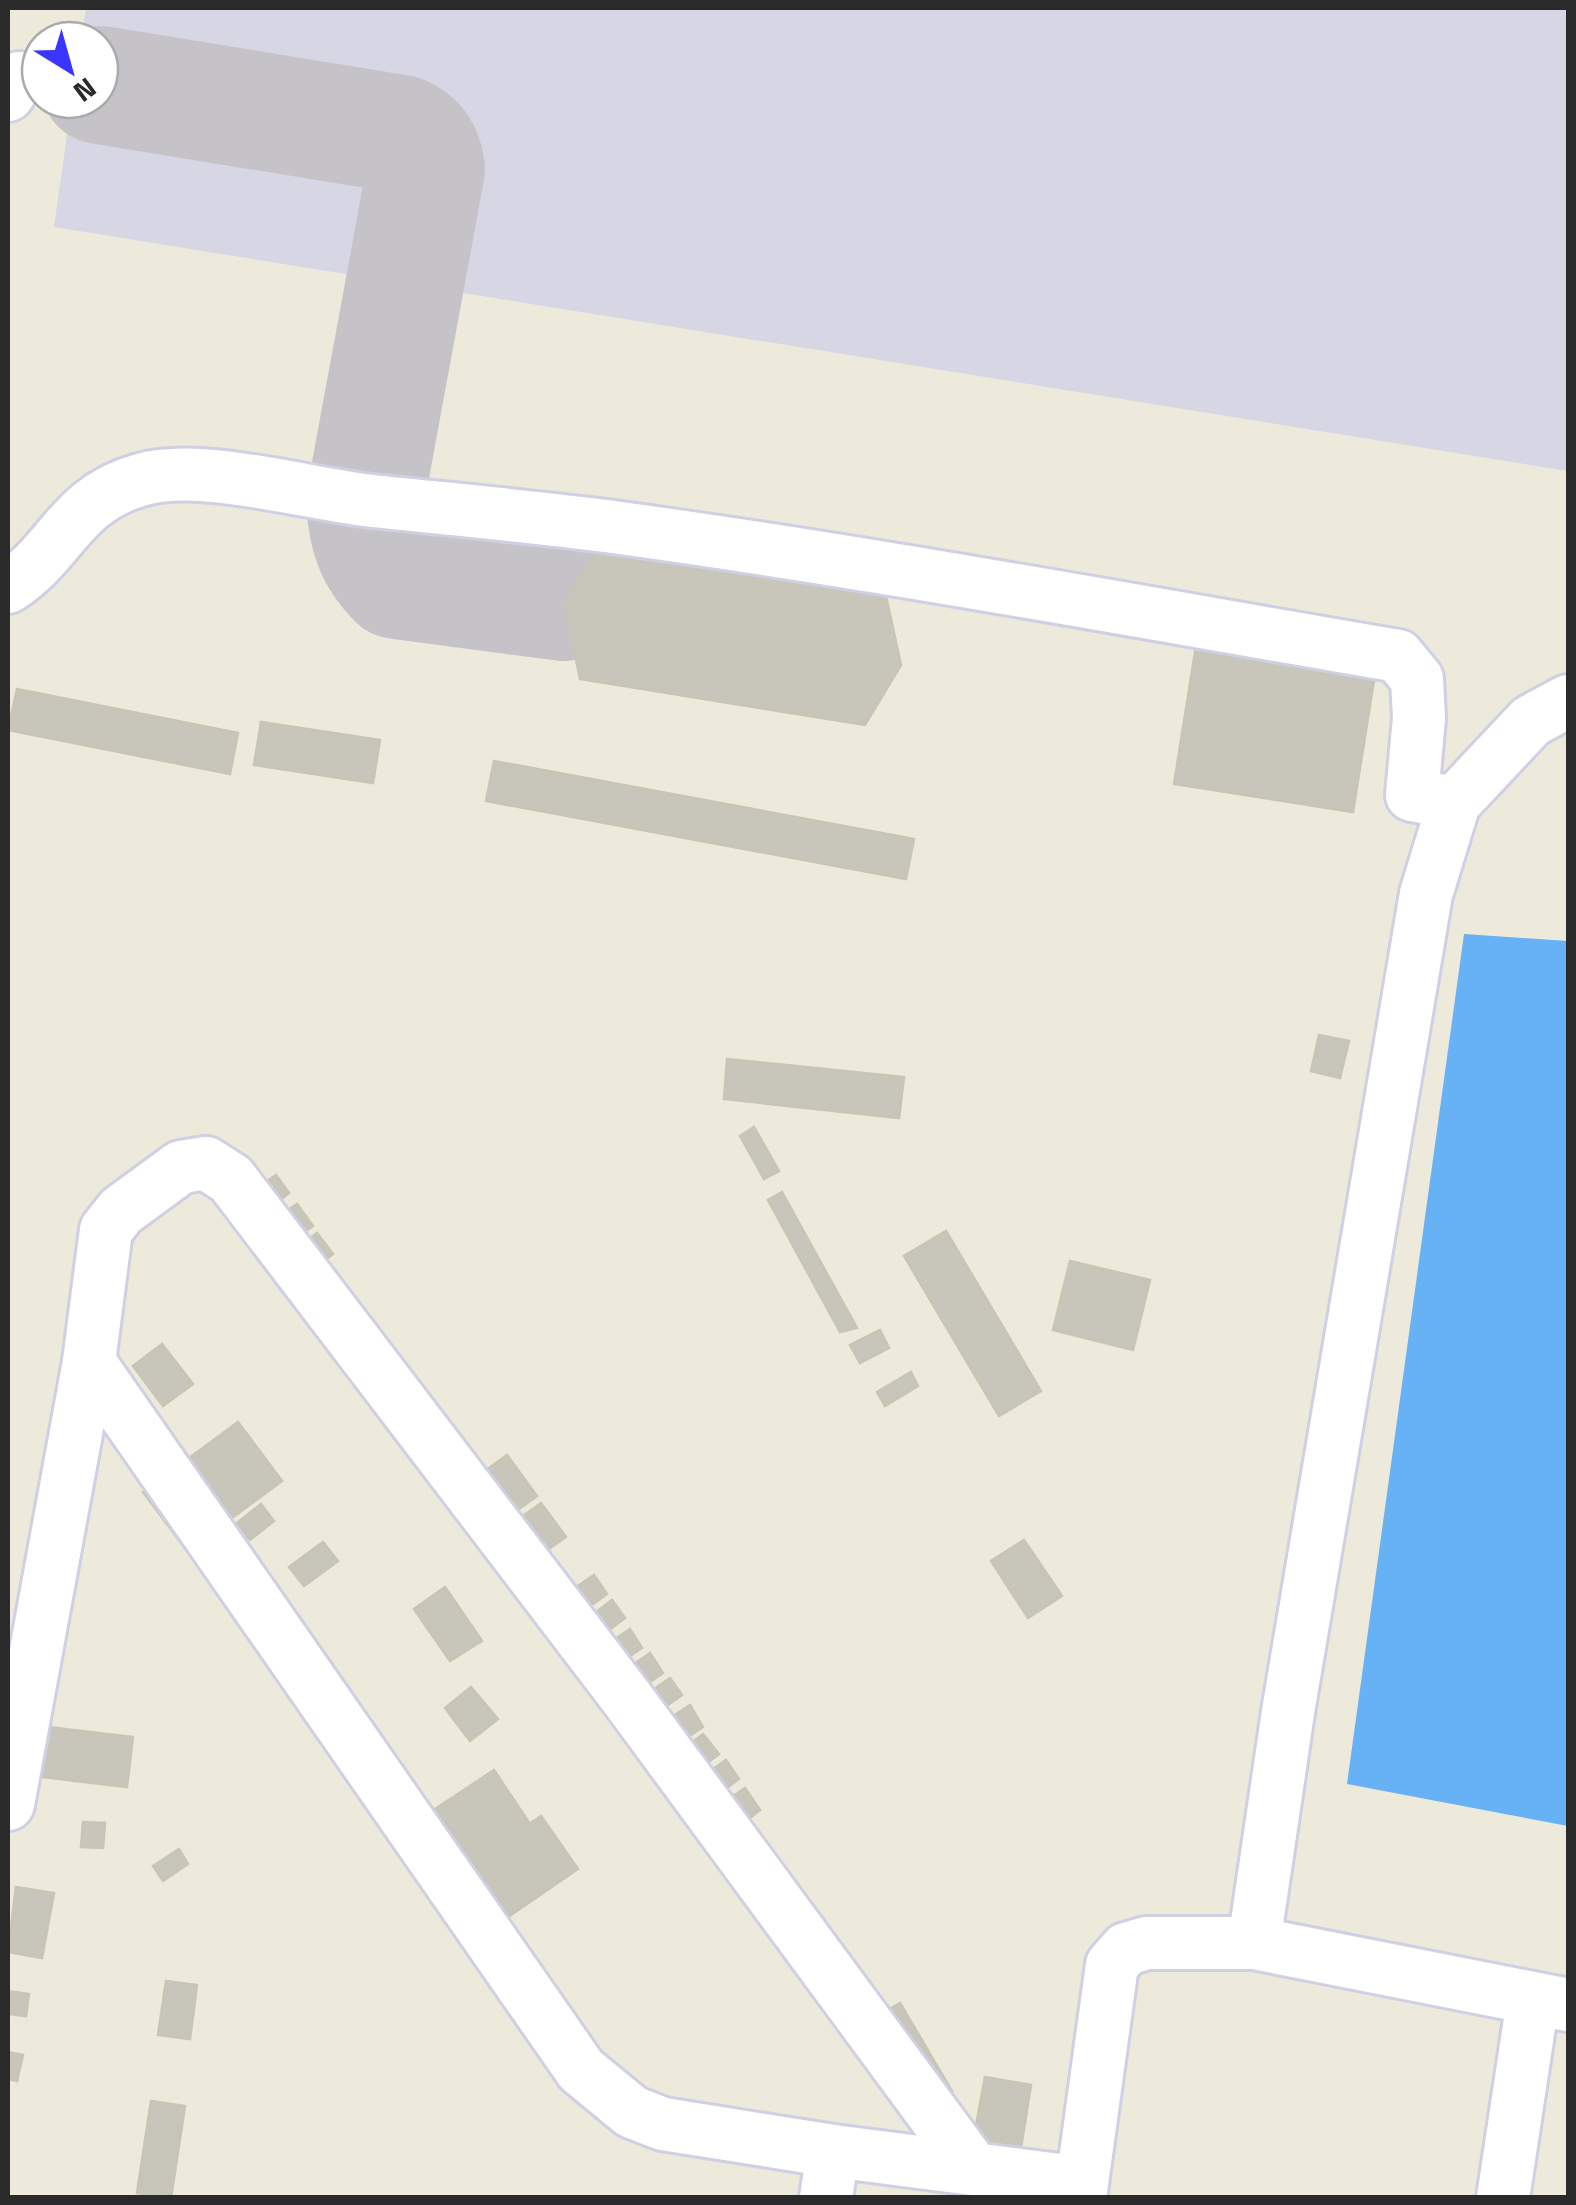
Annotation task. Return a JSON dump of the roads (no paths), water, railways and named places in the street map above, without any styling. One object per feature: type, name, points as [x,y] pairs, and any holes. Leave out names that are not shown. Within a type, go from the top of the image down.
[{"type":"lane","points":[[8,587],[34,568],[68,524],[112,490],[138,480],[180,474],[365,500],[603,526],[880,567],[1398,656],[1416,678],[1418,718],[1412,795],[1454,803]]},
{"type":"lane","points":[[1254,1942],[1284,1730],[1423,914],[1454,803],[1531,721],[1568,701]]},
{"type":"lane","points":[[8,1804],[88,1362],[106,1230],[121,1211],[181,1166],[206,1163],[232,1179],[626,1697],[973,2168]]},
{"type":"lane","points":[[88,1362],[580,2070],[632,2112],[830,2174],[973,2168],[1081,2190],[1112,1965],[1126,1950],[1148,1943],[1254,1942],[1551,2003],[1503,2198]]},
{"type":"water","points":[[1464,934],[1568,941],[1568,1826],[1347,1784]]}]
